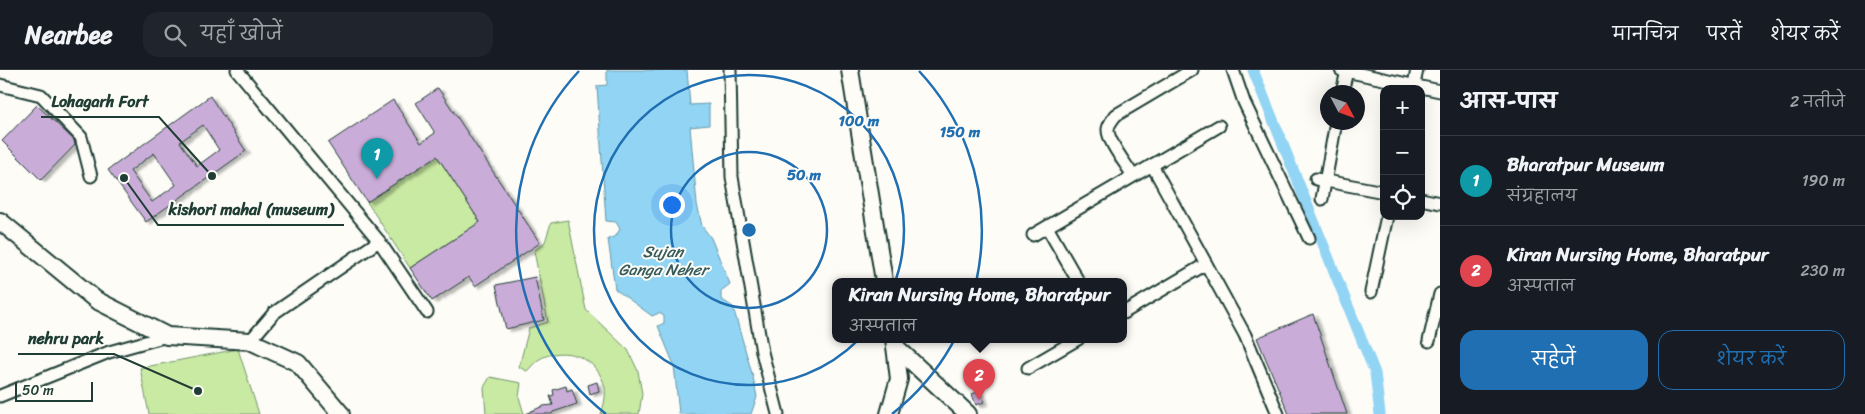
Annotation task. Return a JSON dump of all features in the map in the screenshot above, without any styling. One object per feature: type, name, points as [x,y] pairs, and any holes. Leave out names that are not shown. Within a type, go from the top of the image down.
[{"type":"main road","points":[[850,70],[884,278]]},
{"type":"main road","points":[[0,221],[96,300],[167,336],[250,341],[298,363],[341,414]]},
{"type":"main road","points":[[889,414],[898,379],[894,343]]},
{"type":"main road","points":[[895,343],[968,414]]},
{"type":"street","points":[[237,70],[379,241],[427,312]]},
{"type":"street","points":[[730,70],[732,178],[762,352],[778,414]]},
{"type":"street","points":[[1133,176],[1109,137],[1110,121],[1116,115],[1192,70]]},
{"type":"street","points":[[1233,70],[1244,102],[1309,238]]},
{"type":"street","points":[[1414,85],[1417,70]]},
{"type":"street","points":[[1343,85],[1344,71],[1405,85]]},
{"type":"street","points":[[0,85],[41,95],[81,138],[91,176]]},
{"type":"street","points":[[1425,89],[1440,91]]},
{"type":"street","points":[[1034,235],[1219,126]]},
{"type":"street","points":[[1322,199],[1320,179],[1334,130]]},
{"type":"street","points":[[1152,165],[1245,335],[1278,414]]},
{"type":"street","points":[[1320,179],[1380,191]]},
{"type":"street","points":[[1425,200],[1440,202]]},
{"type":"street","points":[[1371,292],[1386,220]]},
{"type":"street","points":[[1047,227],[1076,278]]},
{"type":"street","points":[[250,341],[274,312],[379,241]]},
{"type":"street","points":[[1127,311],[1206,264]]},
{"type":"street","points":[[1428,341],[1440,294]]},
{"type":"street","points":[[0,396],[109,352],[167,336]]},
{"type":"street","points":[[1028,368],[1071,343]]},
{"type":"green space","points":[[437,156],[480,222],[410,268],[367,202]]},
{"type":"green space","points":[[568,220],[586,310],[628,350],[638,371],[642,394],[639,414],[601,414],[605,388],[601,377],[596,368],[579,356],[558,353],[538,360],[527,371],[519,367],[529,328],[548,322],[534,251],[545,242],[551,223]]},
{"type":"green space","points":[[238,349],[259,414],[149,414],[140,368]]},
{"type":"green space","points":[[490,377],[521,383],[519,397],[524,414],[486,414],[484,387]]},
{"type":"water","name":"Sujan Ganga Neher","points":[[607,70],[687,70],[690,105],[709,104],[709,125],[690,127],[697,204],[702,226],[711,238],[730,284],[721,291],[721,299],[733,307],[753,377],[757,397],[751,414],[679,414],[674,365],[658,326],[664,323],[664,316],[659,313],[652,316],[615,289],[608,239],[616,236],[620,229],[616,222],[606,221],[597,86],[607,85]]},
{"type":"building","points":[[438,88],[540,243],[475,286],[469,277],[432,301],[410,268],[480,222],[437,156],[367,202],[328,143],[393,100],[421,143],[435,133],[416,103]]},
{"type":"building","points":[[210,96],[246,151],[146,222],[108,170]],"holes":[[[203,125],[219,150],[197,166],[180,142]],[[154,153],[176,185],[152,202],[130,171]]]},
{"type":"building","points":[[37,105],[74,140],[75,145],[41,180],[2,141]]},
{"type":"building","points":[[535,277],[544,320],[506,329],[496,285]]},
{"type":"building","points":[[1313,314],[1347,414],[1289,414],[1257,338]]},
{"type":"building","points":[[597,382],[599,391],[590,394],[588,385]]},
{"type":"building","points":[[566,386],[567,391],[572,389],[577,404],[552,414],[525,414],[543,406],[553,405],[550,396],[554,395],[553,390]]},
{"type":"building","points":[[980,391],[984,402],[976,405],[972,394]]},
{"type":"waterway","points":[[1253,70],[1375,373],[1380,414]]},
{"type":"place","name":"Lohagarh Fort","points":[[212,176]]},
{"type":"place","name":"kishori mahal (museum)","points":[[124,178]]},
{"type":"place","name":"Bharatpur Museum","points":[[377,179]]},
{"type":"place","name":"nehru park","points":[[198,391]]},
{"type":"place","name":"Kiran Nursing Home, Bharatpur","points":[[979,400]]}]
